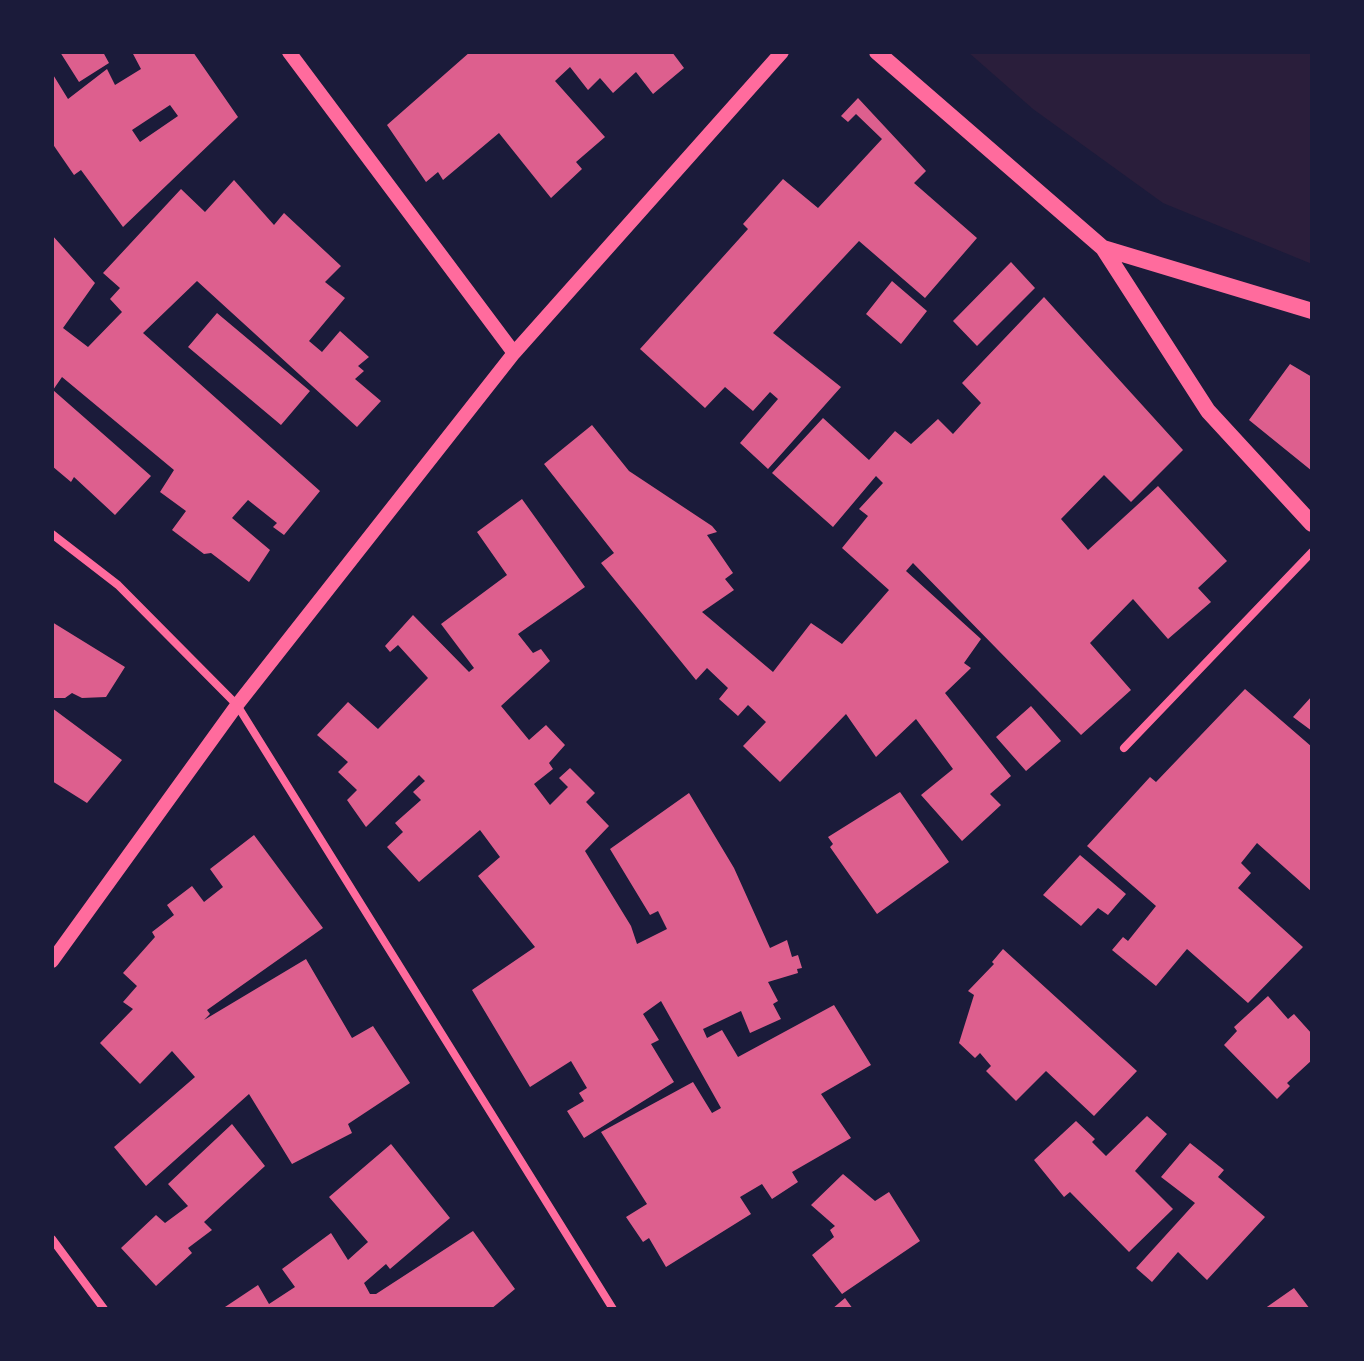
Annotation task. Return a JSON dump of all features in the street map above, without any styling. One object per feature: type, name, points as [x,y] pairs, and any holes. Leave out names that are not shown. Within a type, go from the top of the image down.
[{"type":"main road","points":[[877,52],[1103,248],[1208,411],[1312,524]]},
{"type":"main road","points":[[1103,248],[1312,311]]},
{"type":"street","points":[[289,52],[514,353]]},
{"type":"street","points":[[52,961],[237,705],[514,353],[782,52]]},
{"type":"street","points":[[52,534],[118,585],[237,705],[613,1309]]},
{"type":"street","points":[[1124,748],[1312,552]]},
{"type":"street","points":[[52,1239],[104,1309]]},
{"type":"shaded area","points":[[968,52],[1312,52],[1312,264],[1163,203],[1033,109]]},
{"type":"building","points":[[60,52],[103,52],[109,63],[79,82]]},
{"type":"building","points":[[132,52],[193,52],[238,117],[123,227],[81,170],[74,175],[52,143],[52,73],[68,99],[107,69],[115,85],[141,69]],"holes":[[[170,105],[178,116],[140,142],[132,130]]]},
{"type":"building","points":[[470,52],[672,52],[684,68],[653,94],[636,72],[613,93],[600,78],[588,90],[570,67],[555,81],[605,137],[576,162],[582,169],[551,198],[499,133],[443,180],[438,172],[426,182],[387,125]]},
{"type":"building","points":[[858,98],[926,171],[914,183],[977,238],[925,298],[859,241],[773,333],[841,387],[768,469],[740,443],[778,399],[770,392],[753,411],[725,387],[705,408],[640,349],[748,229],[743,224],[783,179],[818,208],[882,139],[856,114],[848,122],[841,116]]},
{"type":"building","points":[[234,180],[274,225],[284,213],[341,266],[325,282],[345,298],[309,341],[322,352],[340,331],[369,357],[358,366],[364,371],[355,379],[381,401],[357,427],[197,281],[143,333],[320,491],[284,535],[273,527],[277,523],[248,500],[232,518],[270,550],[249,582],[211,553],[204,554],[172,530],[186,511],[160,492],[174,470],[62,377],[53,390],[151,476],[115,515],[74,477],[71,482],[52,466],[52,235],[95,283],[63,328],[88,347],[122,312],[110,299],[120,288],[103,273],[181,189],[205,212]]},
{"type":"building","points":[[1011,262],[1035,288],[977,346],[953,321]]},
{"type":"building","points":[[892,281],[927,311],[901,344],[866,314]]},
{"type":"building","points":[[1044,297],[1183,450],[1131,502],[1104,475],[1061,519],[1088,550],[1158,486],[1227,561],[1198,588],[1211,602],[1168,639],[1133,599],[1090,643],[1131,690],[1081,735],[913,563],[906,571],[981,639],[964,663],[971,668],[945,693],[1011,776],[990,794],[1001,805],[962,841],[921,795],[953,769],[916,719],[876,757],[846,714],[780,782],[743,746],[766,722],[748,705],[738,716],[719,699],[728,688],[707,668],[696,680],[601,563],[614,553],[544,464],[592,425],[629,471],[712,526],[717,532],[707,535],[733,573],[725,579],[734,590],[702,612],[773,672],[811,623],[842,644],[889,590],[842,548],[868,516],[859,509],[883,483],[876,476],[833,527],[772,473],[823,418],[869,460],[895,431],[911,444],[938,419],[953,434],[981,403],[962,383]]},
{"type":"building","points":[[217,313],[310,391],[281,425],[188,347]]},
{"type":"building","points":[[1290,364],[1312,377],[1312,471],[1249,420]]},
{"type":"building","points":[[522,499],[585,587],[518,634],[533,653],[541,649],[550,661],[501,706],[529,740],[546,725],[565,745],[549,763],[553,769],[534,784],[550,805],[568,787],[559,778],[570,768],[595,793],[586,802],[609,826],[585,851],[631,926],[637,944],[667,929],[658,911],[650,915],[610,849],[689,793],[734,868],[770,948],[787,940],[792,957],[798,955],[802,968],[797,969],[798,973],[768,982],[778,1001],[773,1004],[781,1019],[750,1033],[741,1011],[703,1029],[707,1038],[722,1030],[738,1057],[834,1005],[871,1065],[821,1094],[851,1138],[792,1172],[798,1182],[772,1199],[762,1184],[740,1197],[751,1214],[666,1267],[649,1238],[643,1242],[626,1217],[647,1204],[601,1132],[693,1082],[712,1113],[721,1108],[661,1001],[643,1014],[659,1040],[651,1044],[674,1082],[584,1138],[567,1111],[584,1101],[579,1093],[587,1088],[571,1061],[530,1087],[472,990],[535,947],[478,876],[500,857],[480,830],[419,882],[387,847],[403,832],[395,823],[421,800],[413,792],[425,781],[419,775],[366,827],[347,800],[357,790],[338,772],[348,762],[317,735],[348,702],[378,729],[428,678],[398,645],[390,652],[385,646],[413,615],[469,672],[474,668],[441,624],[507,575],[477,532]]},
{"type":"building","points":[[52,622],[125,667],[106,697],[82,698],[72,693],[65,698],[52,698]]},
{"type":"building","points":[[1245,689],[1312,747],[1312,892],[1257,843],[1241,863],[1251,873],[1238,888],[1303,947],[1248,1003],[1187,949],[1156,986],[1112,950],[1123,937],[1128,941],[1156,906],[1087,846],[1150,777],[1156,782]]},
{"type":"building","points":[[1312,696],[1312,731],[1293,717]]},
{"type":"building","points":[[1031,706],[1061,741],[1026,771],[996,737]]},
{"type":"building","points":[[52,708],[122,760],[87,803],[52,781]]},
{"type":"building","points":[[900,792],[949,862],[877,914],[830,847],[833,844],[828,837]]},
{"type":"building","points":[[254,835],[323,928],[207,1010],[210,1014],[204,1020],[306,959],[352,1038],[373,1026],[410,1083],[348,1124],[352,1133],[292,1164],[249,1094],[146,1186],[114,1147],[195,1077],[172,1051],[140,1084],[100,1043],[133,1009],[123,1002],[137,986],[123,973],[155,937],[152,932],[174,915],[167,905],[192,886],[204,902],[223,887],[210,869]]},
{"type":"building","points":[[1080,855],[1126,894],[1108,915],[1098,908],[1081,926],[1043,895]]},
{"type":"building","points":[[1003,949],[1137,1071],[1094,1116],[1046,1071],[1016,1101],[986,1071],[991,1066],[980,1053],[975,1058],[959,1043],[974,995],[968,991],[994,964],[992,962]]},
{"type":"building","points":[[1268,996],[1288,1019],[1294,1014],[1312,1034],[1312,1060],[1287,1083],[1290,1086],[1277,1099],[1224,1045],[1237,1031],[1234,1027]]},
{"type":"building","points":[[1147,1116],[1167,1134],[1135,1171],[1173,1209],[1129,1252],[1070,1192],[1064,1197],[1034,1160],[1076,1121],[1095,1139],[1092,1142],[1106,1156]]},
{"type":"building","points":[[232,1124],[265,1166],[204,1222],[212,1230],[188,1248],[192,1253],[156,1286],[121,1248],[156,1215],[165,1223],[188,1206],[168,1184]]},
{"type":"building","points":[[1190,1143],[1224,1170],[1218,1177],[1265,1217],[1207,1280],[1178,1252],[1152,1282],[1136,1268],[1195,1203],[1161,1177]]},
{"type":"building","points":[[391,1144],[450,1218],[390,1269],[386,1264],[364,1283],[370,1294],[376,1294],[473,1231],[515,1289],[491,1309],[222,1309],[258,1285],[269,1304],[295,1287],[282,1269],[331,1233],[348,1260],[368,1242],[329,1197]]},
{"type":"building","points":[[843,1174],[875,1201],[889,1192],[920,1241],[842,1294],[812,1255],[834,1237],[830,1230],[835,1226],[811,1205]]},
{"type":"building","points":[[1294,1288],[1310,1309],[1264,1309]]},
{"type":"building","points":[[845,1298],[853,1309],[832,1309]]}]
